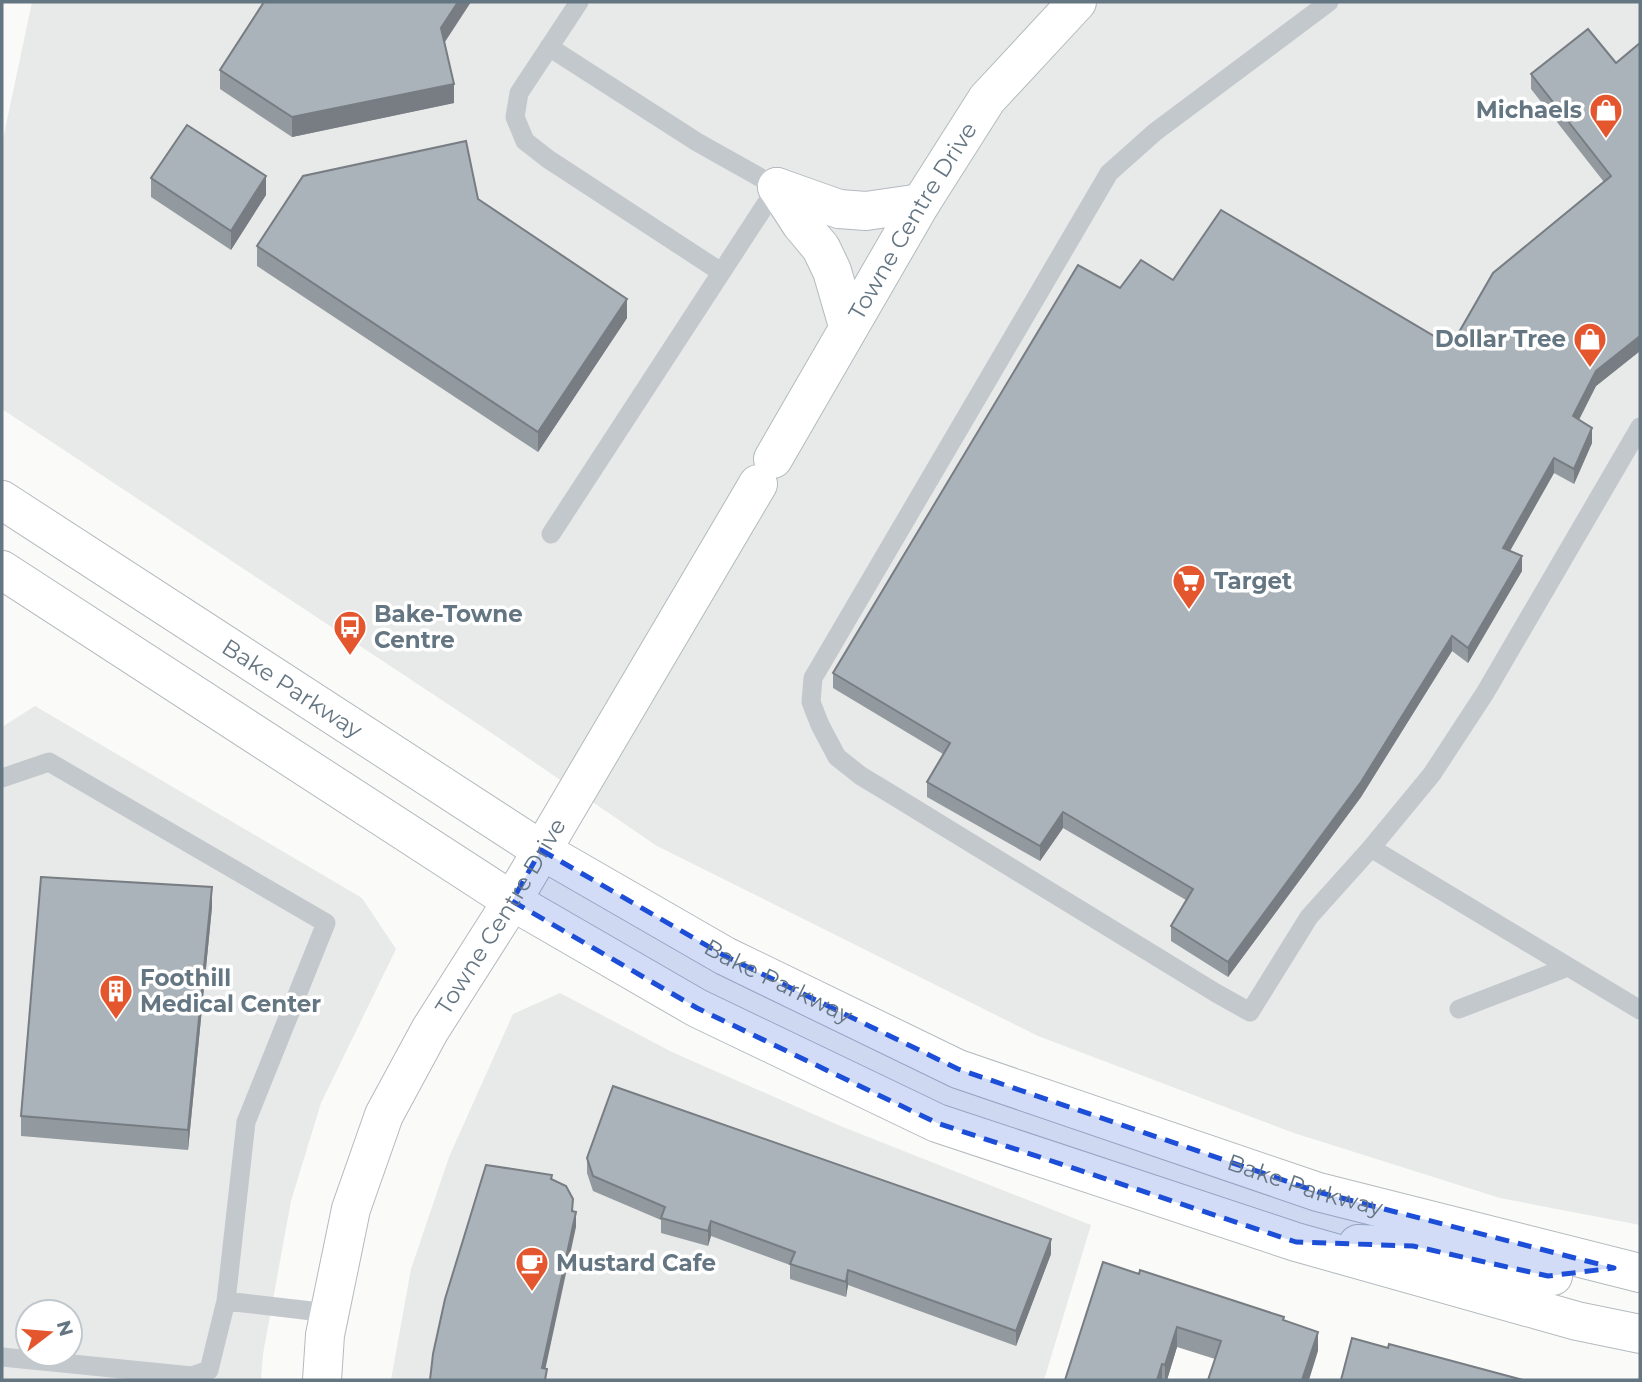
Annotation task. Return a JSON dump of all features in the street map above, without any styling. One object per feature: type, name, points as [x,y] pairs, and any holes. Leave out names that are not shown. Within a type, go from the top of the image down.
[{"type":"main road","name":"Towne Centre Drive","points":[[322,1380],[325,1335],[351,1209],[384,1115],[430,1030],[512,901],[921,203],[987,99],[1077,2]]},
{"type":"main road","points":[[777,187],[839,209],[866,211],[921,203]]},
{"type":"main road","points":[[777,187],[801,224],[821,248],[832,271],[848,326]]},
{"type":"main road","name":"Bake Parkway","points":[[2,500],[541,850],[725,956],[958,1069],[1318,1192],[1627,1271]]},
{"type":"main road","points":[[2,570],[512,901],[697,1008],[937,1123],[1296,1242],[1577,1321],[1640,1334]]},
{"type":"main road","points":[[1296,1242],[1413,1246],[1548,1276],[1627,1271]]},
{"type":"lane","points":[[579,2],[519,93],[515,117],[525,141],[548,159],[721,272]]},
{"type":"lane","points":[[1329,2],[1156,132],[1109,173],[814,678],[811,702],[820,726],[837,757],[861,776],[1250,1012],[1309,917],[1432,774],[1485,693],[1640,427]]},
{"type":"lane","points":[[549,47],[697,142],[777,187],[551,534]]},
{"type":"lane","points":[[2,778],[49,762],[326,923],[246,1122],[226,1301],[209,1370],[192,1376],[2,1357]]},
{"type":"lane","points":[[1371,848],[1640,1010]]},
{"type":"lane","points":[[1459,1009],[1568,967]]},
{"type":"lane","points":[[226,1301],[329,1313]]},
{"type":"highlighted area","points":[[541,850],[725,956],[958,1069],[1318,1192],[1614,1268],[1548,1276],[1413,1246],[1296,1242],[937,1123],[697,1008],[512,901]]},
{"type":"shaded area","points":[[32,2],[1640,2],[1640,1225],[1500,1198],[1294,1133],[1038,1036],[657,846],[487,730],[2,409],[2,144]]},
{"type":"shaded area","points":[[35,706],[362,898],[396,949],[321,1103],[291,1201],[263,1354],[261,1380],[2,1380],[2,727]]},
{"type":"shaded area","points":[[560,993],[672,1052],[838,1125],[1091,1225],[1044,1380],[391,1380],[411,1269],[449,1157],[513,1014]]},
{"type":"building","points":[[264,2],[458,2],[441,28],[454,84],[292,117],[220,70]]},
{"type":"building","name":"Target","points":[[1588,29],[1616,63],[1640,43],[1640,336],[1596,371],[1573,416],[1592,428],[1574,469],[1554,458],[1503,548],[1522,556],[1468,648],[1452,636],[1361,782],[1228,962],[1171,926],[1193,889],[1063,812],[1040,846],[927,782],[950,743],[833,673],[1078,265],[1120,288],[1141,260],[1173,280],[1221,210],[1451,346],[1493,273],[1611,176],[1531,74]]},
{"type":"building","points":[[187,125],[266,176],[231,231],[151,178]]},
{"type":"building","points":[[466,141],[478,199],[627,299],[538,432],[257,246],[303,176]]},
{"type":"building","name":"Foothill Medical Center","points":[[41,877],[212,887],[188,1130],[21,1116]]},
{"type":"building","points":[[613,1086],[1051,1239],[1016,1331],[848,1270],[846,1282],[790,1264],[795,1252],[711,1221],[708,1231],[661,1218],[665,1207],[593,1176],[587,1158]]},
{"type":"building","points":[[486,1165],[552,1175],[551,1179],[566,1186],[573,1199],[572,1211],[576,1212],[542,1368],[547,1369],[545,1380],[430,1380],[445,1299]]},
{"type":"building","points":[[1103,1262],[1139,1274],[1140,1270],[1284,1317],[1283,1320],[1318,1332],[1302,1380],[1208,1380],[1221,1341],[1177,1327],[1165,1365],[1162,1364],[1157,1380],[1065,1380]]},
{"type":"building","points":[[1352,1338],[1388,1348],[1389,1344],[1523,1380],[1341,1380]]},
{"type":"place","name":"Michaels","points":[[1606,140]]},
{"type":"place","name":"Dollar Tree","points":[[1590,369]]},
{"type":"place","name":"Target","points":[[1189,611]]},
{"type":"place","name":"Bake-Towne Centre","points":[[350,657]]},
{"type":"place","name":"Foothill Medical Center","points":[[116,1021]]},
{"type":"place","name":"Mustard Cafe","points":[[532,1293]]}]
